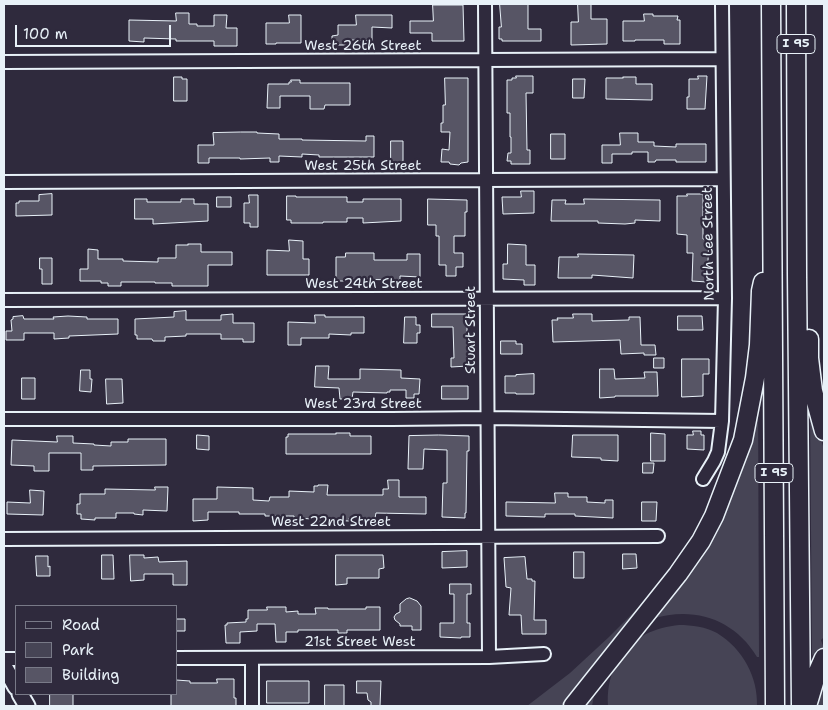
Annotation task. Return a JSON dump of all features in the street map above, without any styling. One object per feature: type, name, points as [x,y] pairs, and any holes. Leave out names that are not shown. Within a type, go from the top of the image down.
[{"type":"highway","name":"I 95","points":[[771,4],[775,706]]},
{"type":"highway","name":"I 95","points":[[796,4],[801,706]]},
{"type":"highway","points":[[573,706],[678,574],[701,541],[714,516],[743,440],[755,378],[759,345],[761,291],[772,240]]},
{"type":"highway","points":[[797,274],[808,305],[813,391],[824,431]]},
{"type":"highway","points":[[806,706],[824,658]]},
{"type":"main road","points":[[4,666],[15,685]]},
{"type":"main road","points":[[21,695],[27,706]]},
{"type":"street","name":"Stuart Street","points":[[485,4],[489,657]]},
{"type":"street","name":"North Lee Street","points":[[703,479],[718,452],[722,421],[725,298],[722,4]]},
{"type":"street","name":"West 26th Street","points":[[4,62],[722,60]]},
{"type":"street","name":"West 25th Street","points":[[4,182],[723,179]]},
{"type":"street","name":"West 24th Street","points":[[4,300],[725,298]]},
{"type":"street","name":"West 23rd Street","points":[[4,419],[392,420],[487,418],[722,421]]},
{"type":"street","name":"West 22nd Street","points":[[4,539],[658,536]]},
{"type":"street","name":"21st Street West","points":[[178,658],[489,657],[544,654]]},
{"type":"street","points":[[252,658],[252,706]]},
{"type":"green space","points":[[758,387],[759,657],[737,633],[712,619],[698,615],[668,615],[652,619],[598,675],[592,706],[527,706],[570,673],[609,637],[643,603],[680,557],[712,507]]},
{"type":"green space","points":[[810,406],[824,449],[824,637],[821,640],[824,649],[819,656],[814,657],[812,654]]},
{"type":"green space","points":[[689,625],[713,631],[734,647],[752,674],[757,695],[757,706],[608,706],[610,680],[617,663],[628,649],[646,634],[662,628]]},
{"type":"green space","points":[[824,675],[824,706],[818,706]]},
{"type":"building","points":[[500,4],[528,4],[528,29],[541,29],[541,41],[502,41],[502,39],[499,39],[499,27],[501,27]]},
{"type":"building","points":[[578,4],[591,4],[591,19],[607,19],[607,44],[571,45],[571,22],[578,22]]},
{"type":"building","points":[[433,5],[463,5],[464,41],[432,41],[432,33],[410,33],[410,21],[433,21]]},
{"type":"building","points":[[176,13],[189,13],[189,24],[197,24],[197,26],[214,26],[214,15],[227,15],[226,28],[237,28],[237,46],[214,46],[214,41],[176,41],[176,39],[144,38],[144,42],[129,41],[129,20],[176,21]]},
{"type":"building","points":[[644,14],[678,16],[677,20],[680,20],[680,44],[664,44],[664,40],[623,41],[623,21],[644,21]]},
{"type":"building","points":[[289,15],[301,15],[301,43],[266,44],[266,23],[289,23]]},
{"type":"building","points":[[356,15],[392,15],[392,28],[372,27],[372,41],[352,40],[350,45],[332,45],[332,36],[338,35],[338,25],[356,25]]},
{"type":"building","points":[[516,76],[533,76],[533,93],[526,93],[527,150],[530,150],[530,164],[511,164],[511,161],[507,161],[508,153],[511,153],[511,137],[510,113],[507,113],[507,80],[512,80]]},
{"type":"building","points":[[698,76],[707,76],[705,109],[687,109],[689,79],[698,79]]},
{"type":"building","points":[[174,77],[187,79],[187,101],[174,101]]},
{"type":"building","points":[[636,77],[636,84],[652,84],[652,100],[606,99],[606,78]]},
{"type":"building","points":[[445,78],[468,78],[468,162],[459,165],[441,162],[442,149],[449,150],[450,132],[441,132],[443,105],[445,105]]},
{"type":"building","points":[[573,79],[585,79],[584,98],[573,98]]},
{"type":"building","points":[[291,80],[300,80],[300,83],[350,83],[350,105],[325,105],[324,109],[310,109],[310,96],[280,96],[280,108],[267,108],[268,84],[289,84]]},
{"type":"building","points":[[257,132],[279,134],[279,139],[302,140],[366,141],[366,136],[374,136],[374,157],[319,157],[319,155],[302,154],[302,157],[279,156],[279,162],[270,162],[270,158],[209,158],[209,163],[198,163],[198,145],[214,145],[213,133]]},
{"type":"building","points":[[620,133],[638,133],[638,142],[654,142],[654,146],[676,147],[676,144],[706,144],[706,162],[656,160],[655,162],[648,162],[648,152],[632,152],[632,154],[612,154],[612,163],[602,163],[602,145],[620,145]]},
{"type":"building","points":[[551,134],[565,134],[565,159],[551,159]]},
{"type":"building","points":[[391,141],[403,141],[403,167],[391,167]]},
{"type":"building","points":[[521,191],[534,191],[534,213],[503,214],[502,197],[521,197]]},
{"type":"building","points":[[52,194],[52,215],[16,216],[16,203],[19,203],[19,201],[39,201],[39,195]]},
{"type":"building","points":[[687,194],[703,194],[703,239],[709,239],[707,282],[692,281],[693,253],[687,253],[687,235],[677,234],[677,196],[687,196]]},
{"type":"building","points":[[249,195],[258,195],[258,227],[250,227],[250,223],[244,223],[244,203],[249,203]]},
{"type":"building","points":[[287,196],[347,197],[347,202],[363,202],[363,199],[401,199],[401,221],[363,223],[363,218],[347,218],[347,222],[291,223],[291,220],[287,220]]},
{"type":"building","points":[[217,197],[231,197],[231,207],[217,207]]},
{"type":"building","points":[[135,199],[147,199],[147,202],[181,202],[181,199],[194,199],[194,204],[208,204],[208,221],[153,224],[153,219],[135,219]]},
{"type":"building","points":[[428,199],[467,200],[465,236],[454,236],[454,253],[463,253],[463,267],[456,267],[456,276],[446,276],[446,265],[439,265],[439,236],[436,236],[436,225],[428,225]]},
{"type":"building","points":[[584,199],[660,200],[660,221],[635,220],[635,223],[625,224],[598,223],[598,221],[551,221],[552,200],[566,200],[565,204],[584,204]]},
{"type":"building","points":[[289,240],[303,241],[303,259],[309,259],[309,275],[267,275],[267,250],[289,251]]},
{"type":"building","points":[[201,244],[201,252],[232,252],[232,265],[208,265],[208,286],[172,286],[172,283],[121,282],[121,286],[108,286],[108,283],[101,283],[101,281],[80,281],[80,269],[88,269],[88,249],[98,250],[98,259],[158,262],[158,258],[176,258],[176,245]]},
{"type":"building","points":[[508,244],[526,245],[526,265],[535,265],[535,285],[524,285],[524,280],[503,279],[503,264],[507,264]]},
{"type":"building","points":[[346,253],[374,253],[374,260],[407,260],[407,254],[420,254],[420,277],[400,276],[400,280],[347,279],[347,281],[336,281],[336,257],[345,257]]},
{"type":"building","points":[[578,254],[634,255],[633,278],[592,275],[592,278],[558,278],[559,257],[578,257]]},
{"type":"building","points":[[40,258],[52,258],[52,284],[42,284]]},
{"type":"building","points":[[186,311],[186,320],[221,320],[221,315],[233,314],[233,323],[254,323],[254,342],[243,342],[243,339],[221,339],[221,334],[186,334],[186,336],[165,337],[165,341],[137,339],[137,335],[135,335],[135,319],[174,317],[174,312]]},
{"type":"building","points":[[432,314],[467,314],[468,366],[451,367],[451,358],[454,358],[453,327],[432,327]]},
{"type":"building","points":[[573,314],[592,314],[592,321],[629,320],[629,317],[640,317],[641,345],[655,345],[656,355],[644,355],[644,353],[621,354],[620,340],[553,342],[552,320],[558,320],[557,318],[573,318]]},
{"type":"building","points":[[315,315],[325,315],[325,317],[364,317],[364,333],[351,333],[351,335],[329,334],[329,338],[301,338],[301,345],[288,345],[288,322],[315,323]]},
{"type":"building","points":[[23,316],[24,319],[54,319],[53,317],[68,316],[87,317],[87,319],[118,319],[118,334],[69,336],[69,338],[54,339],[54,333],[24,333],[24,340],[6,340],[6,331],[12,331],[11,320],[13,317]]},
{"type":"building","points":[[678,316],[702,316],[703,330],[678,330]]},
{"type":"building","points":[[405,317],[416,317],[416,325],[420,325],[420,333],[417,333],[417,343],[404,343]]},
{"type":"building","points":[[501,341],[516,341],[516,344],[522,344],[522,354],[501,354]]},
{"type":"building","points":[[654,358],[664,358],[664,368],[654,368]]},
{"type":"building","points":[[682,359],[709,359],[709,374],[703,374],[703,396],[682,397]]},
{"type":"building","points":[[316,366],[329,366],[328,379],[360,379],[360,369],[401,370],[401,378],[420,379],[419,394],[414,394],[414,398],[406,398],[406,390],[390,390],[387,393],[353,392],[352,399],[340,399],[339,388],[315,387]]},
{"type":"building","points":[[600,369],[614,369],[615,379],[645,378],[644,372],[657,372],[658,396],[600,398]]},
{"type":"building","points":[[81,370],[90,370],[90,379],[92,379],[91,392],[80,391]]},
{"type":"building","points":[[534,374],[534,394],[505,393],[505,376]]},
{"type":"building","points":[[22,378],[35,378],[35,399],[22,399]]},
{"type":"building","points":[[106,379],[122,379],[123,403],[107,404]]},
{"type":"building","points":[[442,386],[468,386],[468,399],[442,399]]},
{"type":"building","points":[[693,431],[701,431],[701,435],[704,435],[704,450],[687,449],[687,435],[693,435]]},
{"type":"building","points":[[350,433],[350,436],[371,436],[371,454],[286,454],[286,437],[288,437],[288,434]]},
{"type":"building","points":[[651,433],[665,434],[665,461],[651,461]]},
{"type":"building","points":[[197,435],[209,436],[209,450],[197,449]]},
{"type":"building","points":[[573,435],[618,435],[618,461],[601,460],[601,458],[572,457]]},
{"type":"building","points":[[57,436],[73,436],[73,443],[111,446],[111,442],[128,442],[128,439],[166,439],[166,465],[93,466],[93,470],[81,470],[81,453],[49,453],[49,471],[34,471],[34,466],[11,465],[12,440],[57,442]]},
{"type":"building","points":[[409,436],[469,436],[465,518],[442,517],[443,483],[447,483],[447,450],[424,449],[423,469],[408,469]]},
{"type":"building","points":[[643,463],[654,463],[653,473],[643,473]]},
{"type":"building","points":[[388,480],[399,480],[399,497],[426,497],[426,514],[376,513],[375,518],[349,518],[349,521],[327,520],[326,524],[316,524],[314,519],[294,518],[294,516],[208,512],[208,520],[193,521],[193,499],[217,499],[217,487],[253,488],[253,500],[269,501],[270,497],[289,497],[289,491],[314,492],[314,486],[318,485],[328,485],[327,495],[383,495],[383,489],[388,489]]},
{"type":"building","points":[[155,487],[168,487],[167,511],[143,510],[143,515],[116,513],[116,518],[95,518],[95,520],[81,519],[81,514],[77,514],[80,494],[105,494],[105,489],[155,490]]},
{"type":"building","points":[[30,490],[44,491],[43,515],[7,514],[7,502],[30,503]]},
{"type":"building","points":[[555,493],[568,493],[568,497],[587,497],[587,502],[605,503],[605,500],[613,500],[613,518],[575,516],[575,514],[545,514],[545,517],[506,516],[506,502],[555,503]]},
{"type":"building","points":[[642,502],[657,502],[656,521],[642,521]]},
{"type":"building","points":[[467,551],[467,567],[442,568],[442,552]]},
{"type":"building","points":[[574,552],[584,552],[584,578],[574,578]]},
{"type":"building","points":[[623,554],[636,554],[637,568],[623,569]]},
{"type":"building","points":[[102,555],[113,555],[114,579],[102,579]]},
{"type":"building","points":[[130,555],[144,555],[144,558],[158,557],[159,562],[187,561],[187,585],[173,585],[173,574],[144,574],[144,580],[131,581]]},
{"type":"building","points":[[336,555],[383,555],[384,568],[379,569],[379,578],[347,578],[347,584],[336,585]]},
{"type":"building","points":[[36,556],[48,556],[50,576],[37,576]]},
{"type":"building","points":[[525,557],[527,579],[535,581],[534,620],[546,620],[546,634],[522,634],[521,615],[509,615],[511,588],[506,587],[504,558]]},
{"type":"building","points":[[450,584],[471,584],[471,594],[467,594],[467,623],[470,623],[470,637],[440,637],[440,623],[454,623],[454,594],[450,594]]},
{"type":"building","points":[[410,598],[417,601],[421,606],[421,630],[412,630],[412,626],[400,626],[395,620],[394,617],[400,612],[400,604]]},
{"type":"building","points":[[267,607],[286,607],[286,612],[298,611],[298,614],[316,614],[315,608],[366,609],[366,607],[380,607],[380,630],[347,630],[347,633],[338,633],[338,630],[298,630],[298,632],[286,632],[286,642],[276,642],[275,624],[257,624],[257,631],[240,632],[240,643],[226,643],[225,625],[227,623],[246,622],[248,610],[267,610]]},
{"type":"building","points":[[178,619],[185,619],[185,631],[178,631]]},
{"type":"building","points":[[217,679],[234,679],[236,706],[171,706],[171,695],[178,695],[178,680],[190,681],[190,683],[217,683]]},
{"type":"building","points":[[267,681],[309,681],[309,703],[267,703]]},
{"type":"building","points":[[357,681],[381,681],[380,706],[371,706],[367,693],[357,693]]},
{"type":"building","points":[[325,685],[344,685],[344,706],[325,706]]},
{"type":"building","points":[[50,695],[73,695],[73,706],[50,706]]}]
